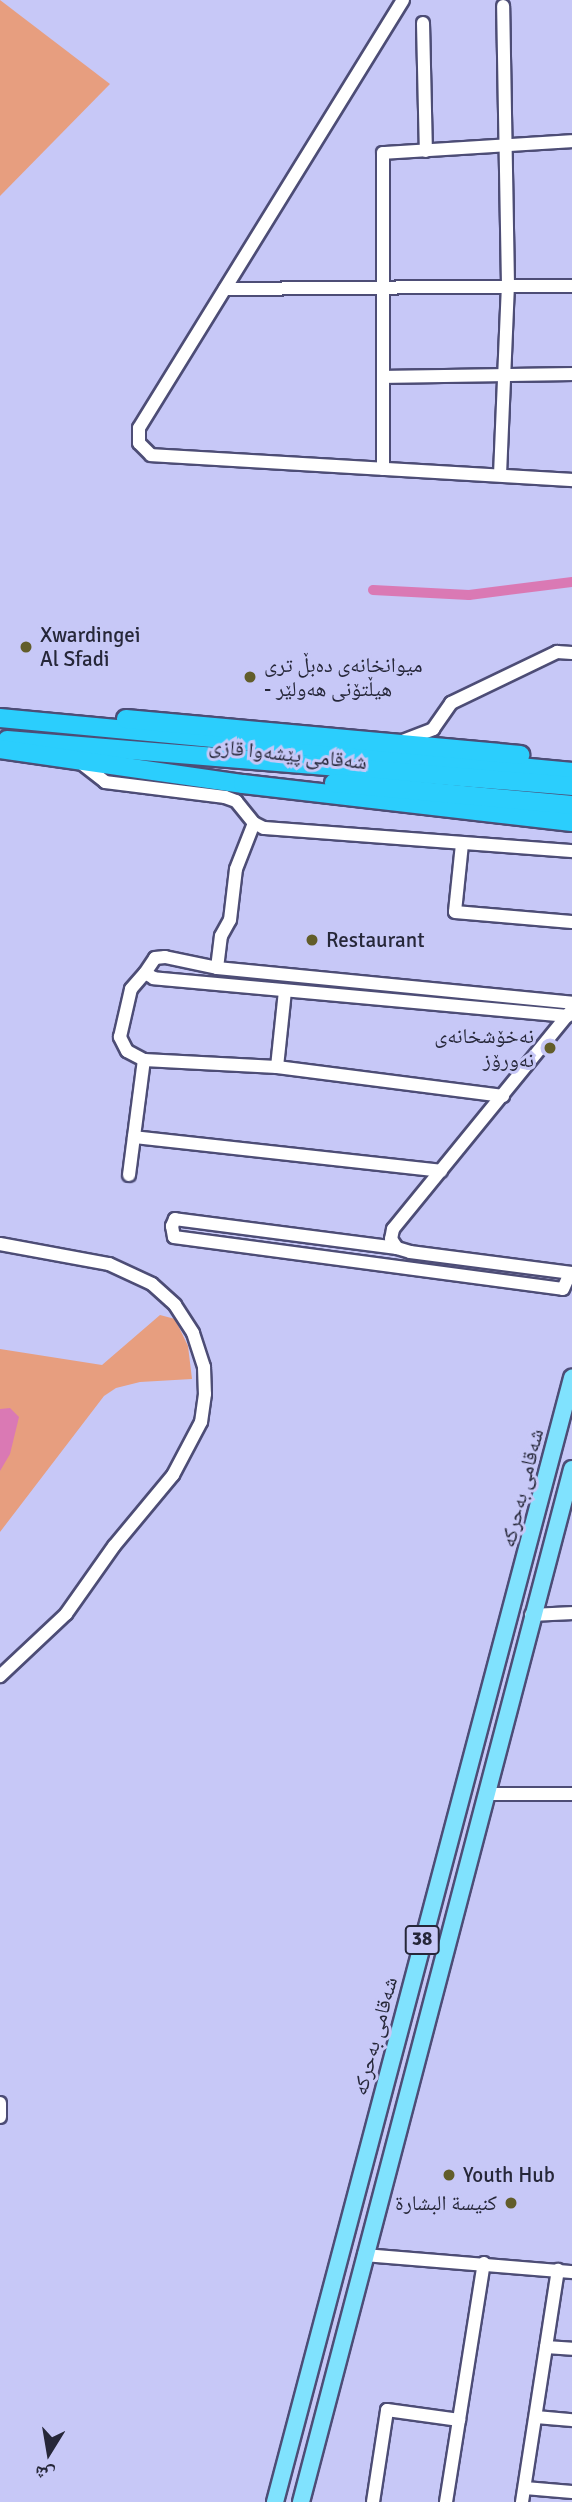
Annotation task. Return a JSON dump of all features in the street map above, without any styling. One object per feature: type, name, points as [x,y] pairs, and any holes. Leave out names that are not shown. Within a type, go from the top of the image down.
[{"type":"highway","name":"شەقامی پێشەوا قازی","points":[[0,710],[397,743],[572,761]]},
{"type":"highway","name":"شەقامی پێشەوا قازی","points":[[0,718],[572,772]]},
{"type":"highway","name":"شەقامی پێشەوا قازی","points":[[0,740],[572,786]]},
{"type":"highway","name":"شەقامی پێشەوا قازی","points":[[0,748],[572,805]]},
{"type":"highway","points":[[0,748],[81,763],[572,822]]},
{"type":"main road","name":"شەقامی بەحرکە","points":[[275,2502],[572,1378]]},
{"type":"main road","name":"شەقامی بەحرکە","points":[[300,2502],[531,1615],[572,1469]]},
{"type":"street","points":[[402,0],[139,428],[139,443],[151,455],[572,480]]},
{"type":"street","points":[[500,475],[508,285],[503,6]]},
{"type":"street","points":[[423,23],[426,151]]},
{"type":"street","points":[[383,468],[383,153],[572,141]]},
{"type":"street","points":[[225,289],[382,284],[572,286]]},
{"type":"street","points":[[385,377],[572,374]]},
{"type":"street","points":[[397,743],[433,729],[451,703],[557,652],[572,653]]},
{"type":"street","points":[[81,763],[105,782],[225,797],[246,809],[254,824],[236,869],[230,920],[221,936],[217,968]]},
{"type":"street","points":[[254,824],[462,844],[572,851]]},
{"type":"street","points":[[462,844],[455,912],[572,922]]},
{"type":"street","points":[[503,1096],[276,1068],[144,1060],[127,1051],[120,1037],[131,989],[155,958],[164,957],[217,968],[572,1003]]},
{"type":"street","points":[[145,973],[155,978],[285,991],[570,1012]]},
{"type":"street","points":[[276,1068],[285,991]]},
{"type":"street","points":[[397,1248],[391,1239],[393,1229],[570,1012]]},
{"type":"street","points":[[129,1175],[144,1060]]},
{"type":"street","points":[[134,1137],[442,1171]]},
{"type":"street","points":[[175,1219],[397,1248],[571,1273],[564,1289],[174,1237],[172,1226],[175,1219]]},
{"type":"street","points":[[0,1244],[109,1264],[152,1284],[176,1305],[193,1333],[204,1367],[205,1394],[201,1422],[173,1475],[114,1546],[66,1614],[0,1676]]},
{"type":"street","points":[[531,1615],[572,1614]]},
{"type":"street","points":[[486,1794],[572,1794]]},
{"type":"street","points":[[0,2103],[0,2117]]},
{"type":"street","points":[[364,2255],[572,2272]]},
{"type":"street","points":[[446,2502],[484,2263]]},
{"type":"street","points":[[522,2502],[558,2270]]},
{"type":"street","points":[[546,2347],[572,2348]]},
{"type":"street","points":[[373,2502],[387,2410],[459,2420]]},
{"type":"street","points":[[536,2417],[572,2420]]},
{"type":"street","points":[[525,2488],[572,2492]]},
{"type":"shaded area","points":[[0,0],[110,84],[0,196]]},
{"type":"shaded area","points":[[160,1315],[175,1319],[188,1346],[192,1379],[140,1382],[116,1388],[104,1396],[0,1532],[0,1349],[102,1365]]},
{"type":"shaded area","points":[[10,1408],[19,1417],[10,1454],[0,1471],[0,1409]]},
{"type":"waterway","points":[[373,590],[469,595],[572,582]]},
{"type":"place","name":"Xwardingei Al Sfadi","points":[[26,647]]},
{"type":"place","name":"میوانخانەی دەبڵ تری - هیڵتۆنی هەولێر","points":[[250,677]]},
{"type":"place","name":"Restaurant","points":[[312,940]]},
{"type":"place","name":"نەخۆشخانەی نەورۆز","points":[[550,1048]]},
{"type":"place","name":"Youth Hub","points":[[449,2175]]},
{"type":"place","name":"كنيسة البشارة","points":[[511,2203]]}]
